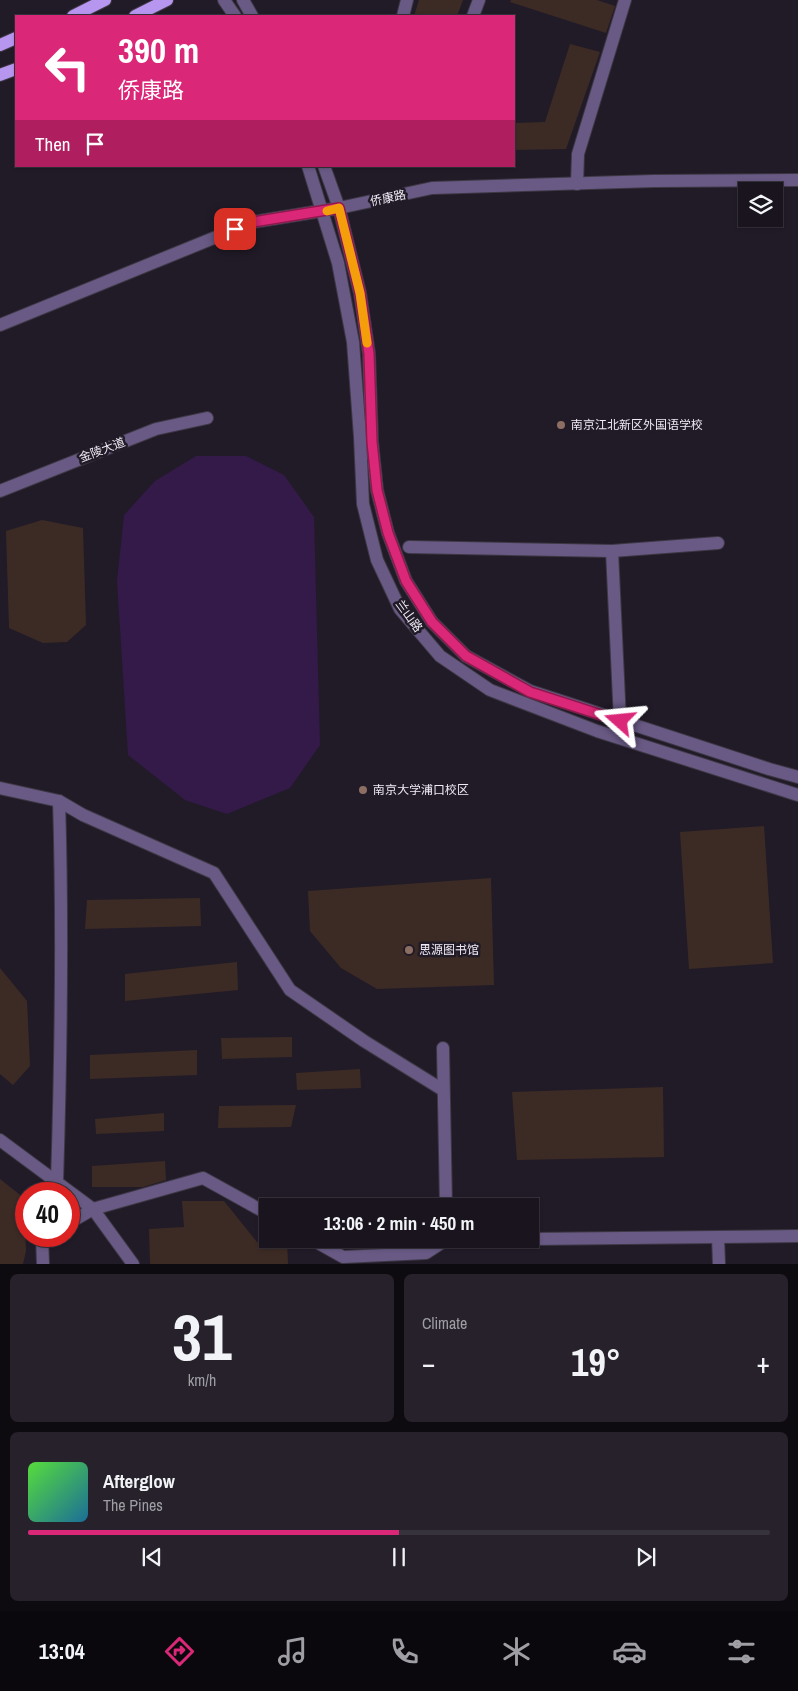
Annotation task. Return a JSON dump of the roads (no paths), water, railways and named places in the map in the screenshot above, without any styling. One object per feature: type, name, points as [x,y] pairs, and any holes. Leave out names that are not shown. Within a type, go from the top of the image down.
[{"type":"main road","points":[[75,15],[105,0]]},
{"type":"main road","points":[[137,15],[167,0]]},
{"type":"main road","points":[[0,44],[15,38]]},
{"type":"main road","points":[[0,75],[15,69]]},
{"type":"street","points":[[224,0],[234,15]]},
{"type":"street","points":[[243,0],[251,15]]},
{"type":"street","points":[[403,15],[408,0]]},
{"type":"street","points":[[473,15],[478,0]]},
{"type":"street","points":[[576,184],[578,154],[625,0]]},
{"type":"street","name":"兰山路","points":[[308,167],[338,263],[353,342],[363,504],[377,560],[400,609],[440,656],[490,690],[597,731],[798,795]]},
{"type":"street","name":"兰山路","points":[[324,167],[339,208],[360,293],[369,354],[372,442],[377,490],[388,533],[406,581],[432,622],[466,656],[530,692],[798,777]]},
{"type":"street","name":"侨康路","points":[[0,325],[253,222],[339,208],[432,188],[798,180]]},
{"type":"street","name":"金陵大道","points":[[0,490],[156,429],[207,418]]},
{"type":"street","points":[[409,547],[612,551],[718,543]]},
{"type":"street","points":[[612,551],[620,721]]},
{"type":"street","points":[[0,788],[59,801],[83,816],[214,873],[290,990],[364,1041],[443,1090]]},
{"type":"street","points":[[57,1182],[62,1028],[62,884],[59,801]]},
{"type":"street","points":[[443,1048],[446,1198]]},
{"type":"street","points":[[0,1140],[57,1182]]},
{"type":"street","points":[[80,1217],[93,1209],[203,1178],[259,1209]]},
{"type":"street","points":[[80,1199],[93,1209],[133,1264]]},
{"type":"street","points":[[539,1238],[798,1236]]},
{"type":"street","points":[[718,1237],[719,1264]]},
{"type":"street","points":[[42,1247],[43,1264]]},
{"type":"street","points":[[327,1248],[343,1257],[426,1258],[437,1248]]},
{"type":"place","name":"南京江北新区外国语学校","points":[[561,425]]},
{"type":"place","name":"南京大学浦口校区","points":[[363,790]]},
{"type":"place","name":"思源图书馆","points":[[409,950]]}]
